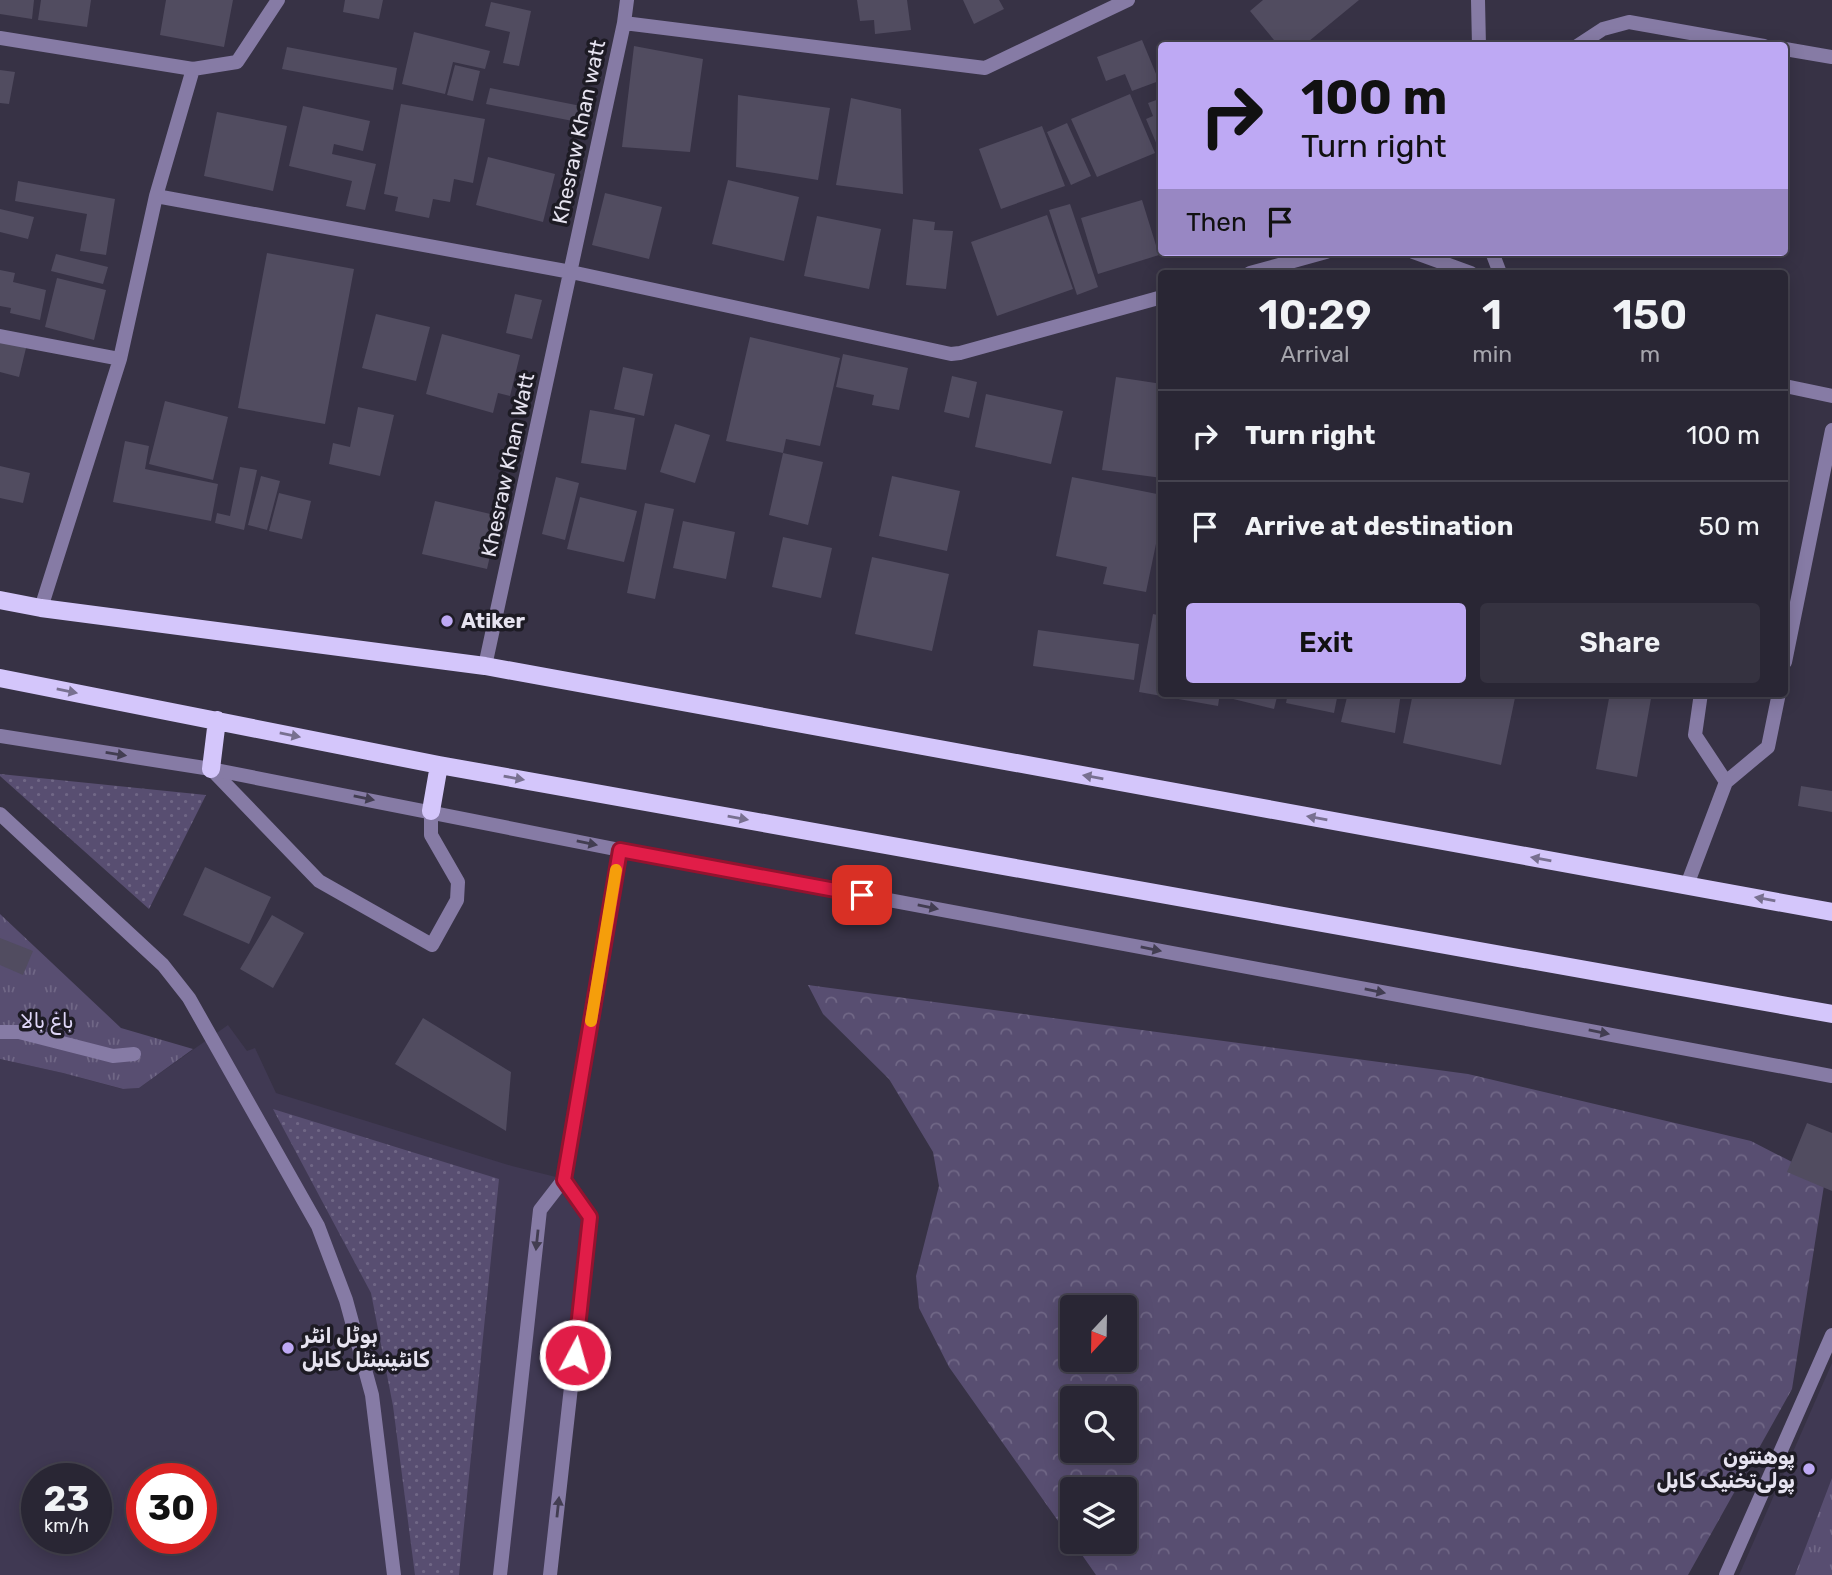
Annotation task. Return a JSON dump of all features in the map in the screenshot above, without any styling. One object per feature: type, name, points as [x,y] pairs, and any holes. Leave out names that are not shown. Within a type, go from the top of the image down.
[{"type":"main road","points":[[0,600],[41,608],[485,666],[1832,912]]},
{"type":"main road","points":[[0,678],[439,765],[1832,1014]]},
{"type":"main road","points":[[211,769],[217,720]]},
{"type":"main road","points":[[432,811],[439,765]]},
{"type":"street","points":[[0,38],[193,69],[237,62],[278,0]]},
{"type":"street","name":"Khesraw Khan watt","points":[[571,272],[627,0]]},
{"type":"street","points":[[624,23],[985,68],[1128,0]]},
{"type":"street","points":[[1478,0],[1479,42]]},
{"type":"street","points":[[1583,42],[1602,29],[1629,22],[1742,42]]},
{"type":"street","points":[[1788,50],[1832,57]]},
{"type":"street","points":[[41,608],[120,359],[156,196],[193,69]]},
{"type":"street","points":[[156,196],[571,272],[951,354],[960,354],[1158,299]]},
{"type":"street","points":[[1261,270],[1312,256]]},
{"type":"street","points":[[1424,256],[1463,270]]},
{"type":"street","name":"Khesraw Khan Watt","points":[[485,666],[571,272]]},
{"type":"street","points":[[0,335],[120,359]]},
{"type":"street","points":[[1788,387],[1832,396]]},
{"type":"street","points":[[1788,647],[1832,430]]},
{"type":"street","points":[[1700,697],[1695,735],[1726,782]]},
{"type":"street","points":[[1687,885],[1726,782],[1768,747],[1778,697]]},
{"type":"street","points":[[0,736],[211,769],[620,850],[1832,1076]]},
{"type":"street","points":[[211,769],[318,881],[432,945],[457,900],[458,882],[431,835],[432,811]]},
{"type":"street","points":[[0,814],[163,965],[189,998],[318,1226],[346,1300],[372,1395],[394,1575]]},
{"type":"street","points":[[500,1575],[540,1210],[564,1180],[620,850]]},
{"type":"street","points":[[0,1032],[19,1032],[113,1056],[134,1054]]},
{"type":"street","points":[[550,1575],[590,1217],[564,1180]]},
{"type":"street","points":[[1726,1575],[1832,1335]]},
{"type":"shaded area","name":"ہوٹل انٹر کانٹینینٹل کابل","points":[[228,1025],[247,1051],[255,1048],[276,1093],[512,1166],[564,1179],[590,1217],[550,1575],[0,1575],[0,1059],[122,1089],[139,1088]]},
{"type":"shaded area","name":"پوهنتون پولی‌تخنیک کابل","points":[[1832,1363],[1832,1575],[1739,1575]]},
{"type":"green space","points":[[0,774],[206,795],[149,909]]},
{"type":"green space","name":"باغ بالا","points":[[0,914],[121,1028],[193,1049],[139,1088],[123,1089],[0,1059]]},
{"type":"green space","points":[[808,985],[1468,1074],[1751,1141],[1825,1179],[1792,1389],[1688,1575],[1096,1575],[1081,1554],[1137,1554],[1137,1477],[1060,1477],[1060,1524],[949,1367],[919,1308],[916,1276],[939,1186],[933,1152],[889,1079],[823,1014]]},
{"type":"green space","points":[[273,1109],[499,1179],[459,1575],[415,1575],[393,1406],[371,1293]]},
{"type":"green space","points":[[1832,1478],[1832,1575],[1795,1575]]},
{"type":"building","points":[[0,0],[34,0],[32,19],[0,14]]},
{"type":"building","points":[[41,0],[91,0],[87,27],[38,20]]},
{"type":"building","points":[[166,0],[233,0],[224,47],[160,35]]},
{"type":"building","points":[[345,0],[383,0],[379,19],[343,12]]},
{"type":"building","points":[[857,0],[907,0],[911,30],[875,34],[874,20],[860,21]]},
{"type":"building","points":[[963,0],[999,0],[1004,9],[974,24]]},
{"type":"building","points":[[1263,0],[1359,0],[1308,42],[1276,42],[1250,11]]},
{"type":"building","points":[[491,2],[531,11],[519,66],[503,63],[510,32],[485,26]]},
{"type":"building","points":[[414,32],[490,51],[485,69],[453,62],[445,94],[402,84]]},
{"type":"building","points":[[1142,40],[1158,81],[1132,91],[1125,74],[1106,81],[1097,57]]},
{"type":"building","points":[[634,46],[703,59],[690,152],[622,147]]},
{"type":"building","points":[[287,47],[397,68],[393,90],[282,69]]},
{"type":"building","points":[[455,65],[480,71],[473,101],[447,95]]},
{"type":"building","points":[[0,70],[15,72],[9,104],[0,103]]},
{"type":"building","points":[[490,88],[586,107],[583,123],[486,104]]},
{"type":"building","points":[[1130,94],[1155,153],[1097,177],[1071,119]]},
{"type":"building","points":[[738,95],[830,108],[818,180],[736,167]]},
{"type":"building","points":[[851,98],[901,109],[903,194],[836,185]]},
{"type":"building","points":[[1158,99],[1158,147],[1146,119],[1153,116],[1148,103]]},
{"type":"building","points":[[401,104],[485,119],[473,183],[454,179],[450,202],[433,199],[429,218],[395,211],[398,197],[384,194]]},
{"type":"building","points":[[303,106],[370,121],[363,151],[334,144],[332,154],[376,164],[365,210],[346,206],[352,181],[289,166]]},
{"type":"building","points":[[217,112],[287,126],[273,191],[204,176]]},
{"type":"building","points":[[1067,123],[1091,176],[1071,185],[1047,132]]},
{"type":"building","points":[[1042,126],[1065,186],[1001,209],[979,149]]},
{"type":"building","points":[[488,157],[555,174],[543,222],[476,205]]},
{"type":"building","points":[[728,180],[799,197],[784,261],[712,244]]},
{"type":"building","points":[[18,181],[115,199],[106,255],[80,251],[87,214],[15,201]]},
{"type":"building","points":[[605,193],[662,207],[649,259],[592,245]]},
{"type":"building","points":[[1142,200],[1158,255],[1098,274],[1081,218]]},
{"type":"building","points":[[1070,204],[1098,287],[1077,295],[1049,210]]},
{"type":"building","points":[[0,209],[34,217],[28,239],[0,232]]},
{"type":"building","points":[[1047,215],[1073,289],[997,316],[971,242]]},
{"type":"building","points":[[817,216],[881,229],[869,289],[804,276]]},
{"type":"building","points":[[913,219],[935,222],[934,230],[953,231],[946,289],[906,285]]},
{"type":"building","points":[[267,253],[354,269],[325,424],[238,408]]},
{"type":"building","points":[[56,254],[108,267],[103,284],[51,271]]},
{"type":"building","points":[[0,270],[15,273],[13,282],[46,290],[40,320],[10,313],[11,308],[0,306]]},
{"type":"building","points":[[57,278],[106,290],[94,340],[45,327]]},
{"type":"building","points":[[515,294],[542,300],[532,339],[506,333]]},
{"type":"building","points":[[376,314],[430,327],[416,381],[362,368]]},
{"type":"building","points":[[442,334],[520,355],[510,396],[498,393],[493,413],[426,394]]},
{"type":"building","points":[[750,337],[840,358],[820,446],[786,439],[783,453],[726,441]]},
{"type":"building","points":[[0,341],[26,348],[19,377],[0,372]]},
{"type":"building","points":[[843,354],[908,368],[899,410],[872,405],[874,395],[836,387]]},
{"type":"building","points":[[623,367],[653,374],[644,416],[614,409]]},
{"type":"building","points":[[952,376],[977,382],[969,418],[944,412]]},
{"type":"building","points":[[1116,377],[1158,383],[1158,477],[1102,470]]},
{"type":"building","points":[[986,394],[1063,411],[1051,464],[975,447]]},
{"type":"building","points":[[165,401],[228,417],[213,480],[149,464]]},
{"type":"building","points":[[358,407],[394,415],[380,476],[329,464],[333,443],[350,447]]},
{"type":"building","points":[[590,410],[635,418],[626,470],[581,463]]},
{"type":"building","points":[[675,424],[710,435],[695,483],[660,472]]},
{"type":"building","points":[[125,441],[149,446],[145,469],[218,484],[211,521],[113,502]]},
{"type":"building","points":[[783,453],[823,462],[808,525],[769,515]]},
{"type":"building","points":[[0,466],[30,473],[23,503],[0,498]]},
{"type":"building","points":[[240,467],[257,470],[244,530],[215,523],[217,513],[230,516]]},
{"type":"building","points":[[261,476],[280,481],[267,530],[248,525]]},
{"type":"building","points":[[892,476],[960,491],[947,551],[879,536]]},
{"type":"building","points":[[556,477],[579,483],[565,540],[542,534]]},
{"type":"building","points":[[1072,477],[1158,494],[1158,534],[1146,592],[1103,584],[1107,567],[1056,556]]},
{"type":"building","points":[[279,493],[311,501],[302,539],[269,531]]},
{"type":"building","points":[[580,497],[637,511],[624,562],[567,549]]},
{"type":"building","points":[[435,501],[499,516],[487,569],[422,554]]},
{"type":"building","points":[[645,503],[674,509],[655,599],[627,593]]},
{"type":"building","points":[[683,521],[735,532],[726,579],[673,568]]},
{"type":"building","points":[[783,537],[832,548],[821,598],[772,587]]},
{"type":"building","points":[[872,557],[949,574],[932,651],[855,634]]},
{"type":"building","points":[[1153,614],[1158,615],[1158,695],[1139,692]]},
{"type":"building","points":[[1038,630],[1139,644],[1134,680],[1033,666]]},
{"type":"building","points":[[1167,697],[1219,697],[1218,706]]},
{"type":"building","points":[[1225,697],[1277,697],[1274,709]]},
{"type":"building","points":[[1287,697],[1337,697],[1334,713],[1286,703]]},
{"type":"building","points":[[1347,697],[1400,697],[1395,733],[1341,722]]},
{"type":"building","points":[[1412,697],[1515,697],[1501,765],[1403,743]]},
{"type":"building","points":[[1609,697],[1651,697],[1637,777],[1596,769]]},
{"type":"building","points":[[1801,786],[1832,791],[1832,812],[1798,806]]},
{"type":"building","points":[[205,867],[271,897],[249,944],[183,915]]},
{"type":"building","points":[[272,915],[304,933],[273,988],[240,969]]},
{"type":"building","points":[[0,938],[33,951],[23,975],[0,965]]},
{"type":"building","points":[[423,1018],[511,1072],[506,1131],[395,1064]]},
{"type":"building","points":[[1807,1123],[1832,1133],[1832,1191],[1787,1172]]},
{"type":"slow traffic","points":[[591,1021],[616,870]]},
{"type":"place","name":"Atiker","points":[[447,621]]},
{"type":"place","name":"ہوٹل انٹر کانٹینینٹل کابل","points":[[288,1348]]},
{"type":"place","name":"پوهنتون پولی‌تخنیک کابل","points":[[1809,1469]]},
{"type":"route","points":[[575,1355],[590,1217],[564,1180],[620,850],[862,895]]}]
